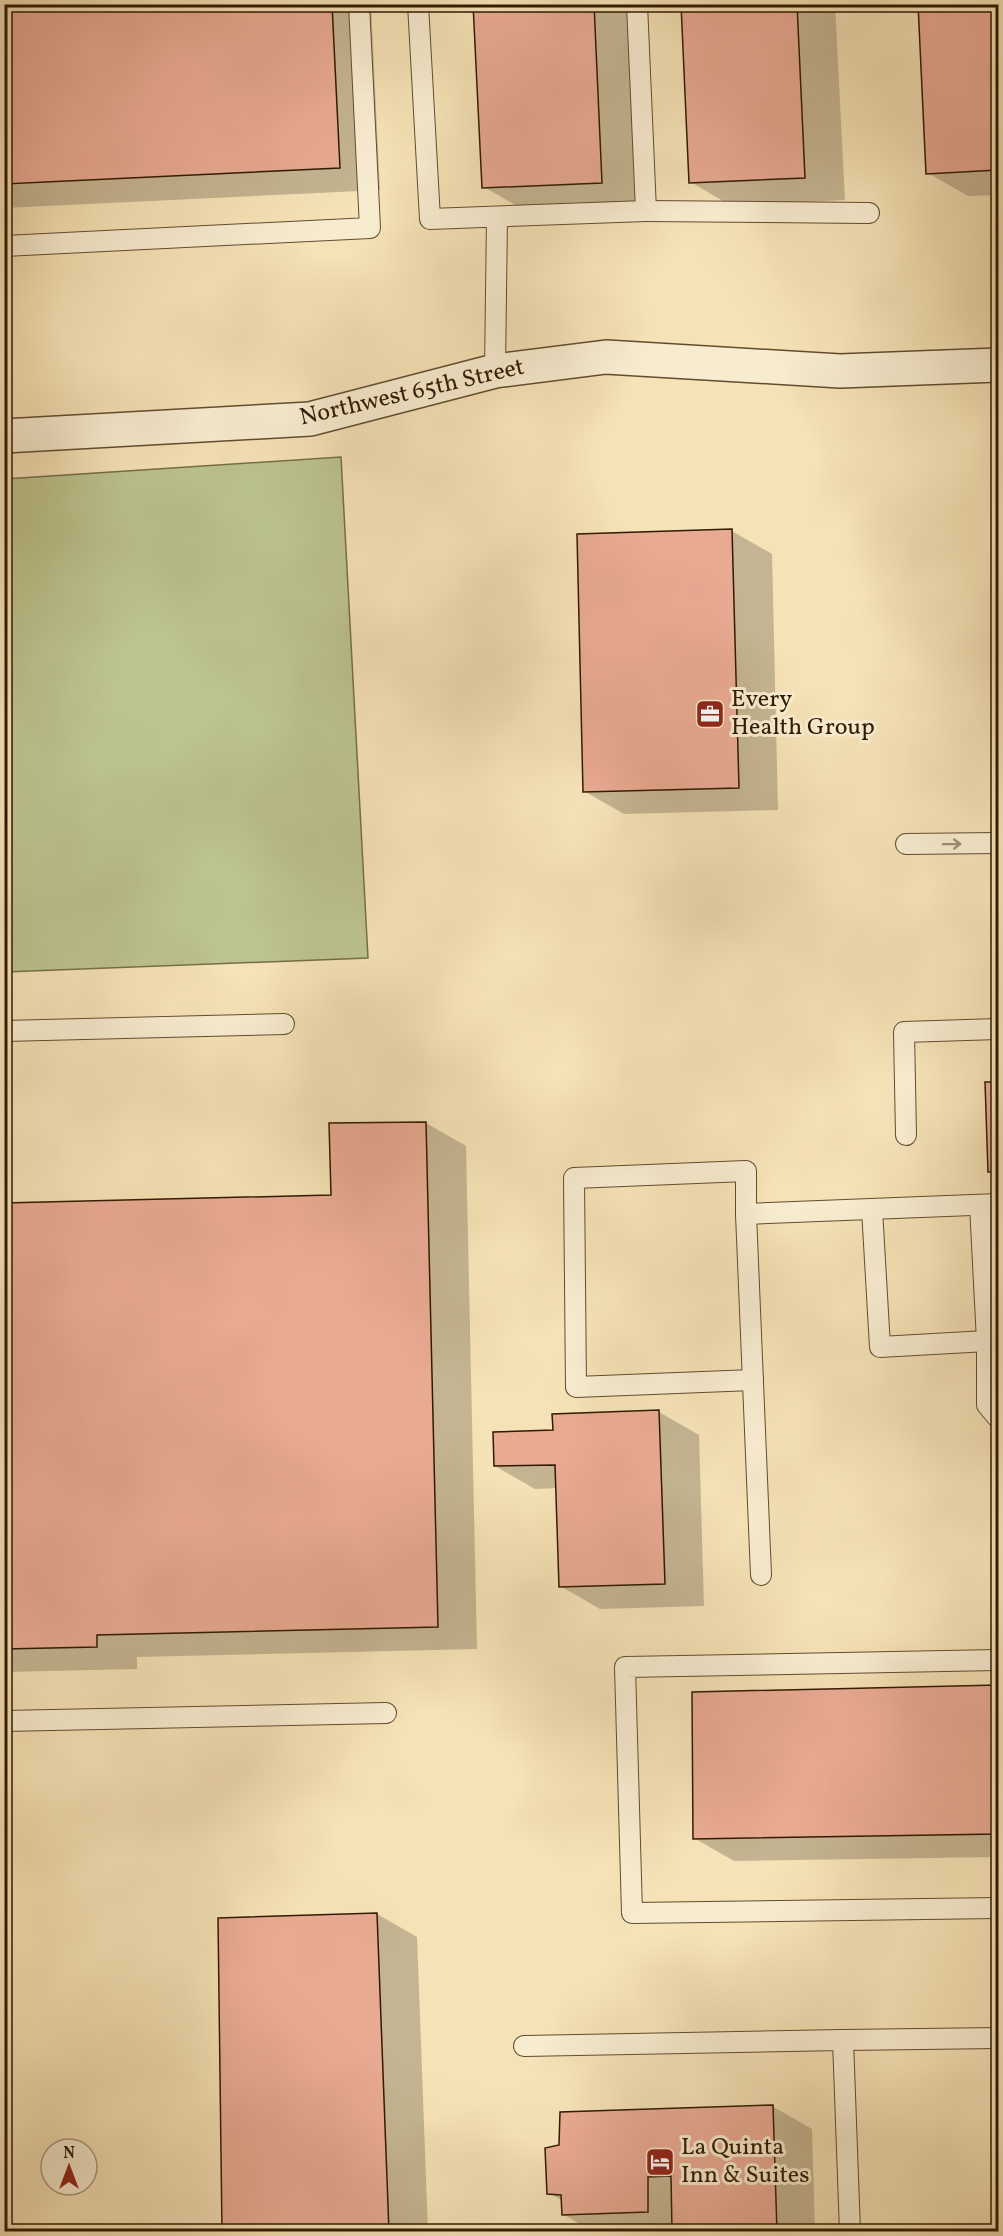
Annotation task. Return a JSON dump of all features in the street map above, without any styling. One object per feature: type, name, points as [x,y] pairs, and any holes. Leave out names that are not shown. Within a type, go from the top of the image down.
[{"type":"street","name":"Northwest 65th Street","points":[[4,436],[310,419],[495,371],[606,357],[840,371],[999,365]]},
{"type":"lane","points":[[4,246],[370,228],[359,4]]},
{"type":"lane","points":[[418,4],[430,219],[646,211],[869,213]]},
{"type":"lane","points":[[637,4],[646,211]]},
{"type":"lane","points":[[495,371],[497,217]]},
{"type":"lane","points":[[906,844],[999,843]]},
{"type":"lane","points":[[4,1031],[285,1024]]},
{"type":"lane","points":[[906,1135],[904,1032],[999,1029]]},
{"type":"lane","points":[[753,1380],[576,1387],[574,1178],[746,1171],[761,1575]]},
{"type":"lane","points":[[746,1214],[989,1205],[987,1405],[999,1418]]},
{"type":"lane","points":[[872,1209],[880,1347],[987,1341]]},
{"type":"lane","points":[[999,1660],[625,1667],[632,1913],[999,1908]]},
{"type":"lane","points":[[4,1721],[386,1713]]},
{"type":"lane","points":[[524,2046],[999,2037]]},
{"type":"lane","points":[[843,2040],[850,2232]]},
{"type":"green space","points":[[341,457],[368,958],[5,972],[5,479]]},
{"type":"building","points":[[4,4],[332,4],[340,168],[4,184]]},
{"type":"building","points":[[473,4],[594,4],[602,183],[482,188]]},
{"type":"building","points":[[681,4],[797,4],[805,178],[689,183]]},
{"type":"building","points":[[918,4],[998,4],[998,170],[926,174]]},
{"type":"building","points":[[732,529],[739,788],[583,792],[577,534]]},
{"type":"building","points":[[985,1082],[998,1082],[998,1172],[988,1172]]},
{"type":"building","points":[[426,1122],[438,1627],[97,1635],[97,1647],[4,1649],[4,1203],[331,1195],[329,1123]]},
{"type":"building","points":[[659,1410],[665,1584],[559,1587],[555,1465],[494,1466],[493,1432],[553,1430],[552,1414]]},
{"type":"building","points":[[998,1685],[998,1834],[693,1839],[692,1692]]},
{"type":"building","points":[[377,1913],[389,2232],[222,2232],[218,1918]]},
{"type":"building","name":"La Quinta Inn & Suites","points":[[773,2105],[777,2232],[672,2232],[671,2176],[648,2177],[648,2212],[562,2215],[561,2195],[547,2194],[545,2148],[559,2145],[560,2112]]},
{"type":"place","name":"Every Health Group","points":[[710,714]]},
{"type":"place","name":"La Quinta Inn & Suites","points":[[660,2162]]}]
